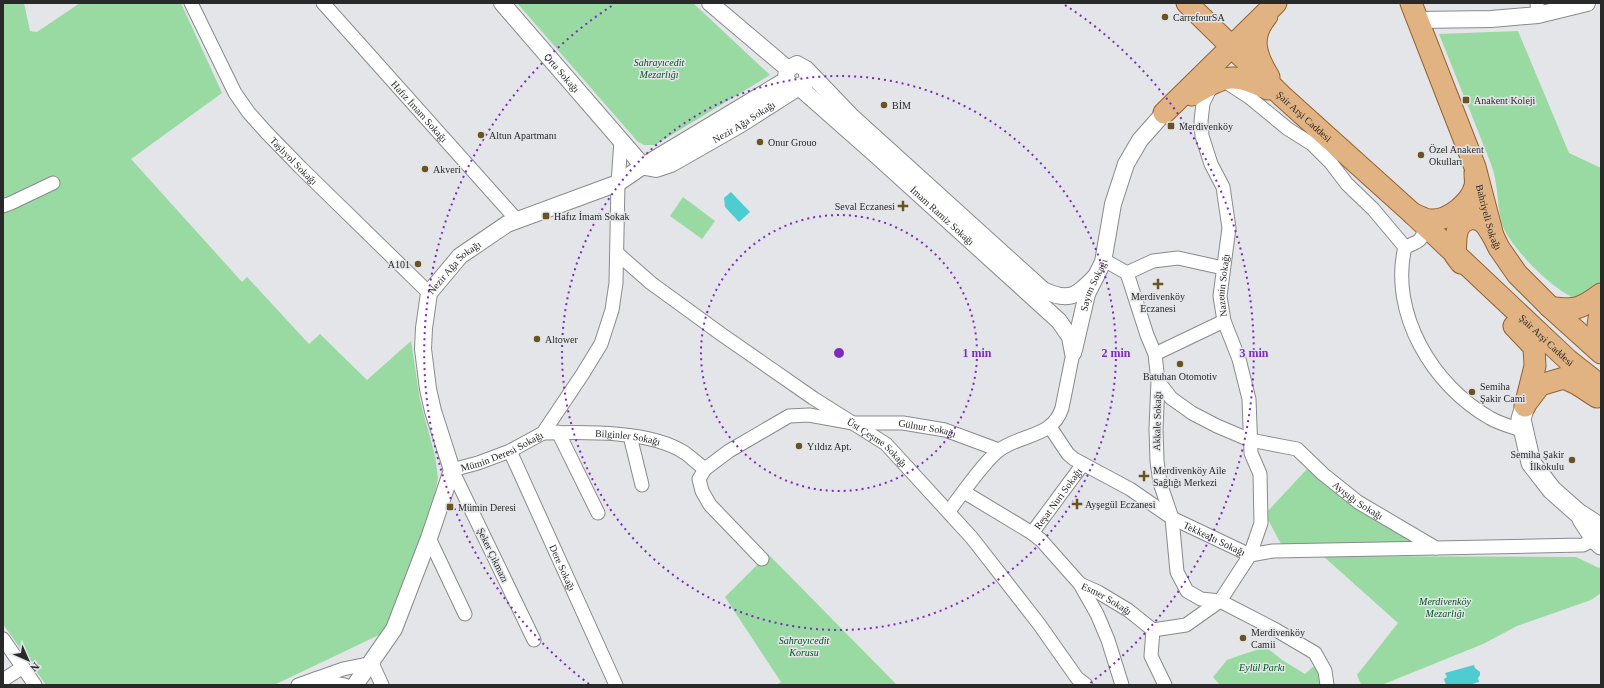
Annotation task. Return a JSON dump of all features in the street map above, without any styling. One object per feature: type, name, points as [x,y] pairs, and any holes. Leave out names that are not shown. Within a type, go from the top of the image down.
[{"type":"main road","name":"Şair Arşi Caddesi","points":[[1187,3],[1282,96],[1419,220],[1568,360],[1601,386]]},
{"type":"main road","name":"Sayım Sokağı","points":[[1164,113],[1276,3]]},
{"type":"main road","points":[[1276,3],[1259,27],[1256,45],[1261,63],[1282,96]]},
{"type":"main road","name":"Bahriyeli Sokağı","points":[[1414,11],[1474,167],[1493,236],[1499,248],[1517,274],[1601,353]]},
{"type":"main road","points":[[1164,113],[1217,82],[1230,78],[1245,78],[1282,96]]},
{"type":"main road","points":[[1419,220],[1440,220],[1469,200],[1475,186],[1474,167]]},
{"type":"main road","points":[[1493,236],[1486,225],[1480,220],[1471,218],[1463,222],[1458,228],[1455,255],[1479,293],[1521,331],[1534,347],[1535,366],[1521,419],[1531,463],[1552,490],[1578,513],[1595,539]]},
{"type":"main road","points":[[1550,306],[1568,310],[1591,301],[1601,294]]},
{"type":"main road","points":[[1601,310],[1597,324],[1601,342]]},
{"type":"main road","points":[[1525,406],[1540,385],[1564,378],[1577,384],[1601,400]]},
{"type":"street","name":"Taşlıyol Sokağı","points":[[191,3],[235,93],[249,113],[296,163],[429,293]]},
{"type":"street","name":"Hafız İmam Sokağı","points":[[323,3],[517,220]]},
{"type":"street","name":"Orta Sokağı","points":[[502,3],[643,166]]},
{"type":"street","name":"İmam Ramiz Sokağı","points":[[712,3],[791,79],[876,155],[1045,298]]},
{"type":"street","points":[[1414,11],[1491,19],[1538,9],[1587,3]]},
{"type":"street","name":"İmam Ramiz Sokağı","points":[[791,79],[797,64],[806,69],[852,117],[1039,286],[1045,298],[1067,331],[1072,341],[1073,353]]},
{"type":"street","name":"Nezir Ağa Sokağı","points":[[452,470],[433,411],[428,389],[423,349],[429,293],[460,256],[507,224],[618,183],[643,166],[656,169],[671,164],[741,124],[791,79]]},
{"type":"street","name":"Şair Arşi Caddesi","points":[[1217,82],[1226,82],[1249,97],[1288,129],[1312,144],[1331,163],[1346,184],[1373,209],[1405,247]]},
{"type":"street","name":"Nazenin Sokağı","points":[[1217,82],[1210,88],[1203,103],[1201,126],[1202,136],[1211,164],[1223,187],[1229,228],[1220,296],[1224,322],[1239,359],[1249,399],[1251,453],[1260,474],[1261,523],[1250,555],[1220,602]]},
{"type":"street","name":"Sayım Sokağı","points":[[1050,427],[1061,412],[1085,299],[1090,285],[1104,260],[1113,204],[1126,164],[1140,140],[1164,113]]},
{"type":"street","points":[[618,183],[621,142]]},
{"type":"street","points":[[3,206],[11,204],[53,183]]},
{"type":"street","name":"Mümin Deresi Sokağı","points":[[355,685],[372,663],[394,629],[429,538],[452,470],[478,463],[510,451],[543,433],[582,376],[601,344],[612,310],[616,283],[618,254],[618,183]]},
{"type":"street","points":[[1419,220],[1424,236],[1416,243],[1405,247],[1401,273],[1402,287],[1417,340],[1446,382],[1467,403],[1491,419],[1524,431]]},
{"type":"street","name":"Üst Çeşme Sokağı","points":[[618,254],[651,283],[721,334],[813,398],[886,444],[949,511],[972,538],[1077,678],[1086,685]]},
{"type":"street","points":[[1104,260],[1127,272],[1153,261],[1178,258],[1223,268]]},
{"type":"street","name":"Akkale Sokağı","points":[[1127,272],[1147,335],[1155,354],[1158,381],[1156,430],[1157,461],[1160,483],[1172,518],[1177,572],[1187,590],[1201,599],[1220,602],[1276,630],[1315,653],[1325,671],[1327,685]]},
{"type":"street","points":[[1045,298],[1074,295],[1083,289],[1096,276]]},
{"type":"street","points":[[1045,298],[1058,315],[1068,316],[1080,308],[1085,299]]},
{"type":"street","points":[[1155,354],[1224,322]]},
{"type":"street","name":"Ayışığı Sokağı","points":[[1158,381],[1172,398],[1192,413],[1250,440],[1297,449],[1323,474],[1358,502],[1436,548]]},
{"type":"street","points":[[762,559],[710,505],[702,491],[699,478],[705,469],[729,451],[789,416],[809,415],[853,423]]},
{"type":"street","name":"Gülnur Sokağı","points":[[853,423],[903,423],[945,430],[999,450]]},
{"type":"street","points":[[949,511],[999,450],[1050,427]]},
{"type":"street","name":"Tekkealtı Sokağı","points":[[1050,427],[1068,454],[1083,464],[1130,489],[1172,518],[1250,555],[1273,551],[1436,548]]},
{"type":"street","points":[[558,432],[598,513]]},
{"type":"street","name":"Bilginler Sokağı","points":[[543,433],[620,434],[663,443],[685,453],[705,469]]},
{"type":"street","points":[[630,436],[642,485]]},
{"type":"street","name":"Dere Sokağı","points":[[510,451],[616,685]]},
{"type":"street","name":"Reşat Nuri Sokağı","points":[[1032,533],[1083,464]]},
{"type":"street","name":"Şeker Çıkmazı","points":[[452,470],[534,640]]},
{"type":"street","name":"Esmer Sokağı","points":[[964,492],[1032,533],[1041,540],[1080,584],[1098,592],[1128,610],[1153,630]]},
{"type":"street","points":[[429,538],[465,614]]},
{"type":"street","points":[[1436,548],[1595,539]]},
{"type":"street","points":[[1080,584],[1097,614],[1108,640],[1122,685]]},
{"type":"street","points":[[1165,685],[1151,656],[1153,630],[1186,625],[1220,602]]},
{"type":"street","points":[[3,639],[35,685]]},
{"type":"street","points":[[298,685],[343,669],[372,663],[382,685]]},
{"type":"street","points":[[3,680],[23,667]]},
{"type":"street","points":[[343,669],[341,678],[345,685]]},
{"type":"street","points":[[313,679],[345,685]]},
{"type":"green space","points":[[3,3],[24,3],[30,31],[37,32],[80,3],[181,3],[222,93],[131,159],[242,282],[247,277],[309,344],[320,334],[367,380],[411,341],[420,400],[435,456],[438,478],[434,498],[420,545],[387,626],[379,635],[274,685],[46,685],[3,624]]},
{"type":"green space","name":"Sahrayıcedit Mezarlığı","points":[[517,3],[693,3],[770,75],[655,145],[644,145],[638,142]]},
{"type":"green space","points":[[1518,31],[1569,153],[1601,168],[1601,282],[1576,299],[1555,286],[1532,266],[1521,254],[1505,231],[1501,221],[1495,178],[1491,164],[1439,34]]},
{"type":"green space","points":[[683,197],[715,221],[702,239],[670,216]]},
{"type":"green space","points":[[1307,469],[1351,506],[1414,543],[1281,544],[1265,514]]},
{"type":"green space","name":"Sahrayıcedit Korusu","points":[[768,554],[897,685],[777,685],[781,682],[725,597]]},
{"type":"green space","name":"Merdivenköy Mezarlığı","points":[[1323,556],[1576,557],[1599,568],[1601,566],[1601,593],[1591,600],[1517,626],[1483,644],[1384,684],[1361,684],[1357,675],[1398,623]]},
{"type":"green space","name":"Eylül Parkı","points":[[1266,647],[1282,660],[1305,674],[1314,666],[1323,678],[1324,685],[1220,685],[1213,677],[1227,660]]},
{"type":"water","points":[[731,192],[750,212],[739,222],[725,207],[724,198]]},
{"type":"water","points":[[1474,665],[1480,672],[1478,678],[1479,682],[1469,685],[1446,685],[1444,679],[1447,677],[1445,673]]},
{"type":"place","name":"CarrefourSA","points":[[1165,17]]},
{"type":"place","name":"Anakent Koleji","points":[[1466,100]]},
{"type":"place","name":"BİM","points":[[884,105]]},
{"type":"place","name":"Merdivenköy","points":[[1171,126]]},
{"type":"place","name":"Altun Apartmanı","points":[[481,135]]},
{"type":"place","name":"Onur Grouo","points":[[760,142]]},
{"type":"place","name":"Özel Anakent Okulları","points":[[1421,155]]},
{"type":"place","name":"Akveri","points":[[425,169]]},
{"type":"place","name":"Seval Eczanesi","points":[[903,206]]},
{"type":"place","name":"Hafız İmam Sokak","points":[[546,216]]},
{"type":"place","name":"A101","points":[[418,264]]},
{"type":"place","name":"Merdivenköy Eczanesi","points":[[1158,284]]},
{"type":"place","name":"Altower","points":[[537,339]]},
{"type":"place","name":"Batuhan Otomotiv","points":[[1180,364]]},
{"type":"place","name":"Semiha Şakir Cami","points":[[1472,392]]},
{"type":"place","name":"Yıldız Apt.","points":[[799,446]]},
{"type":"place","name":"Semiha Şakir İlkokulu","points":[[1572,460]]},
{"type":"place","name":"Merdivenköy Aile Sağlığı Merkezi","points":[[1144,476]]},
{"type":"place","name":"Ayşegül Eczanesi","points":[[1077,504]]},
{"type":"place","name":"Mümin Deresi","points":[[450,507]]},
{"type":"place","name":"Merdivenköy Camii","points":[[1243,638]]}]
